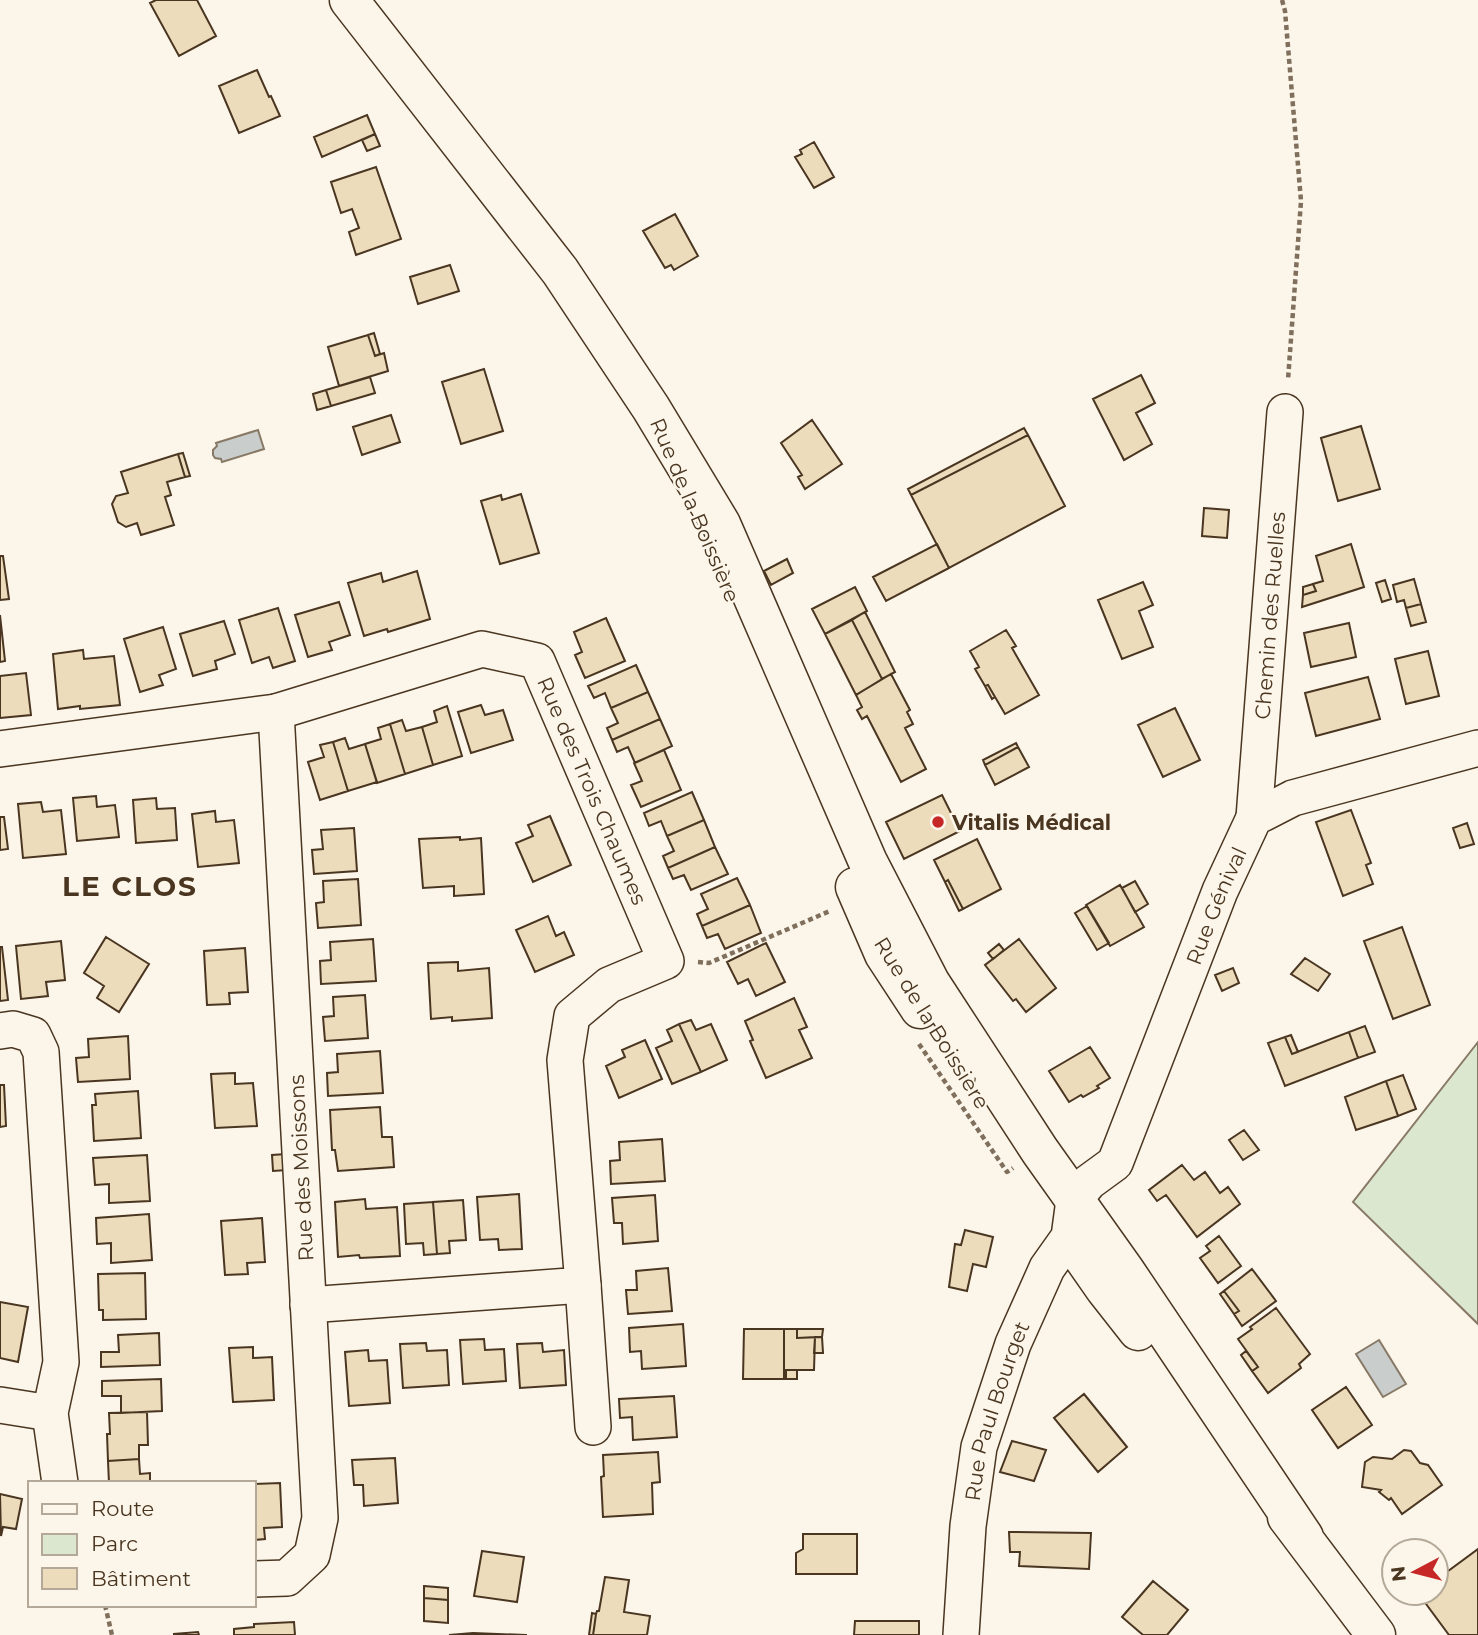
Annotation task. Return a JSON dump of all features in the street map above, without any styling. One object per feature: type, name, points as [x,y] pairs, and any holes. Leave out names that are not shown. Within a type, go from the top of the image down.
[{"type":"main road","name":"Rue de la Boissière","points":[[349,0],[560,271],[651,408],[721,524],[868,862],[930,982],[1040,1151],[1126,1272],[1304,1537],[1376,1635]]},
{"type":"main road","name":"Rue de la Boissière","points":[[651,408],[884,954],[1105,1289],[1304,1537]]},
{"type":"street","name":"Chemin des Ruelles","points":[[1254,818],[1285,412]]},
{"type":"street","name":"Rue des Trois Chaumes","points":[[0,748],[276,712],[482,649],[537,661],[666,961]]},
{"type":"street","name":"Rue des Moissons","points":[[256,1579],[287,1578],[312,1555],[320,1518],[276,712]]},
{"type":"street","points":[[1254,818],[1293,798],[1478,748]]},
{"type":"street","name":"Rue Génival","points":[[1074,1200],[1089,1182],[1115,1163],[1220,891],[1254,818]]},
{"type":"street","points":[[593,1427],[565,1060],[572,1016],[609,985],[666,961]]},
{"type":"street","points":[[0,1031],[13,1029],[33,1035],[41,1052],[61,1362],[50,1413],[60,1481]]},
{"type":"street","name":"Rue Paul Bourget","points":[[961,1635],[968,1526],[979,1447],[1013,1344],[1047,1268],[1069,1237],[1074,1200]]},
{"type":"street","points":[[308,1305],[583,1285]]},
{"type":"street","points":[[0,1405],[50,1413]]},
{"type":"path","points":[[1282,0],[1301,201],[1285,412]]},
{"type":"path","points":[[666,961],[709,963],[831,910]]},
{"type":"path","points":[[913,1035],[1007,1172],[1020,1163]]},
{"type":"path","points":[[106,1607],[113,1635]]},
{"type":"green space","points":[[1478,1042],[1478,1324],[1353,1202]]},
{"type":"shaded area","points":[[258,430],[264,449],[222,462],[213,455],[216,443]]},
{"type":"shaded area","points":[[1379,1340],[1406,1384],[1383,1397],[1356,1354]]},
{"type":"building","points":[[156,0],[197,0],[216,36],[179,56],[150,3]]},
{"type":"building","points":[[257,70],[280,116],[239,133],[219,86]]},
{"type":"building","points":[[367,115],[375,134],[322,157],[314,137]]},
{"type":"building","points":[[375,134],[380,146],[367,151],[362,140]]},
{"type":"building","points":[[814,142],[834,177],[814,188],[795,157],[802,154],[800,150]]},
{"type":"building","points":[[376,167],[401,239],[356,255],[349,232],[359,228],[352,209],[341,213],[331,182]]},
{"type":"building","points":[[675,214],[698,256],[674,270],[671,265],[665,268],[643,231]]},
{"type":"building","points":[[450,265],[459,291],[418,304],[410,277]]},
{"type":"building","points":[[374,333],[380,354],[375,356],[368,335]]},
{"type":"building","points":[[368,335],[375,356],[384,353],[388,371],[339,386],[328,347]]},
{"type":"building","points":[[484,369],[503,431],[461,444],[442,382]]},
{"type":"building","points":[[1141,375],[1155,403],[1136,413],[1152,444],[1124,460],[1093,399]]},
{"type":"building","points":[[370,377],[375,393],[331,406],[326,390]]},
{"type":"building","points":[[326,390],[331,406],[317,410],[313,394]]},
{"type":"building","points":[[391,415],[400,442],[362,455],[353,427]]},
{"type":"building","points":[[812,420],[842,464],[805,489],[798,477],[802,475],[781,443]]},
{"type":"building","points":[[1361,426],[1380,489],[1338,501],[1321,438]]},
{"type":"building","points":[[1024,428],[1028,435],[911,495],[908,489]]},
{"type":"building","points":[[1028,435],[1065,506],[949,568],[911,495]]},
{"type":"building","points":[[183,453],[190,476],[185,477],[178,454]]},
{"type":"building","points":[[178,454],[185,477],[167,482],[171,495],[165,497],[174,525],[141,535],[137,523],[126,527],[118,522],[112,504],[116,496],[128,493],[121,472]]},
{"type":"building","points":[[521,494],[539,553],[500,564],[481,501],[501,495],[502,500]]},
{"type":"building","points":[[1204,508],[1229,510],[1227,538],[1202,536]]},
{"type":"building","points":[[937,544],[949,568],[886,601],[873,577]]},
{"type":"building","points":[[1351,544],[1364,587],[1302,607],[1303,595],[1316,591],[1313,584],[1323,581],[1316,556]]},
{"type":"building","points":[[0,556],[3,556],[9,599],[0,600]]},
{"type":"building","points":[[787,559],[793,573],[771,585],[764,571]]},
{"type":"building","points":[[417,571],[430,619],[388,632],[387,629],[364,636],[348,583],[381,573],[383,582]]},
{"type":"building","points":[[1414,579],[1421,604],[1406,608],[1404,600],[1397,602],[1393,585]]},
{"type":"building","points":[[1385,580],[1391,599],[1382,602],[1376,583]]},
{"type":"building","points":[[1143,582],[1153,605],[1139,611],[1153,647],[1122,659],[1098,600]]},
{"type":"building","points":[[1313,584],[1316,591],[1303,595],[1303,587]]},
{"type":"building","points":[[855,587],[867,611],[825,634],[812,609]]},
{"type":"building","points":[[339,602],[350,635],[329,642],[332,650],[308,657],[295,615]]},
{"type":"building","points":[[1421,604],[1426,622],[1411,626],[1406,608]]},
{"type":"building","points":[[278,608],[295,661],[273,668],[269,657],[252,663],[239,620]]},
{"type":"building","points":[[865,612],[895,672],[882,679],[852,620]]},
{"type":"building","points":[[0,615],[5,661],[0,662]]},
{"type":"building","points":[[606,618],[625,661],[585,678],[575,655],[582,652],[574,632]]},
{"type":"building","points":[[852,620],[882,679],[856,695],[825,634]]},
{"type":"building","points":[[224,621],[235,654],[215,661],[217,669],[193,676],[180,634]]},
{"type":"building","points":[[1349,623],[1356,657],[1311,667],[1304,633]]},
{"type":"building","points":[[163,627],[176,669],[159,675],[163,685],[140,692],[124,639]]},
{"type":"building","points":[[1006,630],[1016,646],[1012,648],[1039,695],[1005,714],[975,669],[979,667],[970,651]]},
{"type":"building","points":[[83,650],[84,659],[114,656],[120,705],[58,709],[53,654]]},
{"type":"building","points":[[1428,651],[1439,696],[1406,704],[1395,659]]},
{"type":"building","points":[[636,665],[648,692],[611,708],[605,693],[594,698],[588,686]]},
{"type":"building","points":[[26,673],[31,715],[0,718],[0,676]]},
{"type":"building","points":[[891,674],[910,710],[907,712],[913,724],[905,728],[926,769],[901,782],[867,716],[862,719],[857,710],[862,707],[856,695]]},
{"type":"building","points":[[1368,677],[1380,719],[1316,736],[1305,693]]},
{"type":"building","points":[[988,685],[995,697],[992,699],[985,686]]},
{"type":"building","points":[[648,692],[660,719],[612,740],[607,728],[618,723],[611,708]]},
{"type":"building","points":[[481,705],[485,715],[503,710],[513,740],[471,753],[458,712]]},
{"type":"building","points":[[447,706],[462,756],[433,765],[422,727],[437,722],[434,711]]},
{"type":"building","points":[[1175,708],[1200,760],[1163,777],[1138,725]]},
{"type":"building","points":[[660,719],[672,746],[635,763],[628,747],[617,752],[612,740]]},
{"type":"building","points":[[402,720],[406,731],[422,727],[433,765],[405,774],[390,724]]},
{"type":"building","points":[[390,724],[405,774],[377,783],[365,744],[381,739],[378,728]]},
{"type":"building","points":[[345,738],[349,749],[365,744],[377,782],[348,791],[333,742]]},
{"type":"building","points":[[333,742],[348,791],[320,800],[308,762],[324,757],[320,745]]},
{"type":"building","points":[[1016,743],[1018,747],[985,765],[983,760]]},
{"type":"building","points":[[1018,747],[1029,767],[995,785],[985,765]]},
{"type":"building","points":[[664,750],[681,790],[641,807],[631,785],[642,781],[634,763]]},
{"type":"building","points":[[692,792],[704,820],[667,836],[661,821],[649,826],[644,813]]},
{"type":"building","points":[[942,795],[960,831],[904,859],[886,822]]},
{"type":"building","points":[[96,796],[97,807],[115,805],[119,837],[77,841],[73,798]]},
{"type":"building","points":[[156,798],[157,809],[175,808],[177,840],[136,843],[133,800]]},
{"type":"building","points":[[41,802],[43,812],[61,810],[66,854],[23,858],[18,804]]},
{"type":"building","points":[[1351,810],[1371,863],[1366,865],[1373,884],[1343,896],[1316,822]]},
{"type":"building","points":[[215,811],[216,822],[234,820],[239,863],[198,867],[192,814]]},
{"type":"building","points":[[550,816],[571,865],[533,882],[516,843],[533,836],[528,825]]},
{"type":"building","points":[[0,817],[4,817],[8,849],[0,850]]},
{"type":"building","points":[[704,820],[715,847],[668,868],[663,856],[674,851],[667,836]]},
{"type":"building","points":[[1467,823],[1474,844],[1460,848],[1453,828]]},
{"type":"building","points":[[354,828],[357,871],[314,874],[312,850],[323,849],[321,830]]},
{"type":"building","points":[[460,837],[460,840],[481,838],[484,894],[454,896],[454,886],[423,888],[419,839]]},
{"type":"building","points":[[977,839],[1001,889],[963,909],[934,860]]},
{"type":"building","points":[[715,847],[728,874],[691,890],[684,875],[673,879],[668,868]]},
{"type":"building","points":[[737,878],[750,905],[702,926],[697,914],[708,909],[701,894]]},
{"type":"building","points":[[358,879],[361,925],[318,928],[316,903],[324,902],[323,881]]},
{"type":"building","points":[[948,880],[963,909],[959,911],[945,882]]},
{"type":"building","points":[[1135,881],[1148,904],[1135,912],[1122,888]]},
{"type":"building","points":[[1120,885],[1144,927],[1110,946],[1086,905]]},
{"type":"building","points":[[750,905],[761,933],[725,949],[718,934],[707,938],[702,926]]},
{"type":"building","points":[[1087,906],[1109,943],[1097,950],[1075,913]]},
{"type":"building","points":[[548,916],[556,936],[564,932],[574,955],[535,972],[516,930]]},
{"type":"building","points":[[1402,927],[1430,1005],[1393,1019],[1364,941]]},
{"type":"building","points":[[106,937],[149,964],[119,1012],[97,998],[104,986],[84,973]]},
{"type":"building","points":[[373,939],[376,981],[321,984],[320,961],[331,960],[330,942]]},
{"type":"building","points":[[1019,939],[1056,988],[1026,1012],[1016,999],[1013,1001],[985,965]]},
{"type":"building","points":[[61,941],[65,980],[46,982],[48,996],[21,999],[16,946]]},
{"type":"building","points":[[766,943],[785,982],[756,996],[748,979],[738,984],[727,962]]},
{"type":"building","points":[[999,944],[1004,950],[993,959],[988,953]]},
{"type":"building","points":[[0,947],[8,1000],[0,1001]]},
{"type":"building","points":[[245,948],[248,992],[229,993],[230,1004],[207,1005],[204,951]]},
{"type":"building","points":[[1305,958],[1330,974],[1318,991],[1291,974]]},
{"type":"building","points":[[458,962],[458,971],[489,968],[492,1018],[452,1021],[452,1017],[431,1019],[428,963]]},
{"type":"building","points":[[1233,968],[1239,983],[1222,991],[1215,975]]},
{"type":"building","points":[[365,995],[368,1038],[325,1041],[323,1017],[334,1016],[333,997]]},
{"type":"building","points":[[794,998],[807,1027],[799,1030],[812,1058],[766,1078],[750,1041],[753,1040],[745,1021]]},
{"type":"building","points":[[691,1020],[696,1030],[711,1024],[727,1060],[701,1072],[679,1024]]},
{"type":"building","points":[[679,1024],[701,1072],[672,1084],[656,1048],[672,1041],[667,1030]]},
{"type":"building","points":[[1365,1026],[1375,1052],[1358,1058],[1349,1032]]},
{"type":"building","points":[[1349,1032],[1358,1058],[1285,1086],[1268,1043],[1285,1037],[1292,1054]]},
{"type":"building","points":[[1291,1035],[1298,1052],[1292,1054],[1285,1037]]},
{"type":"building","points":[[128,1036],[130,1079],[78,1082],[76,1058],[89,1057],[88,1039]]},
{"type":"building","points":[[645,1040],[662,1079],[619,1098],[606,1066],[625,1057],[622,1050]]},
{"type":"building","points":[[1090,1047],[1110,1078],[1097,1086],[1099,1088],[1069,1102],[1049,1071]]},
{"type":"building","points":[[380,1051],[383,1093],[328,1096],[327,1073],[338,1072],[337,1054]]},
{"type":"building","points":[[235,1073],[235,1084],[253,1083],[257,1126],[215,1128],[211,1074]]},
{"type":"building","points":[[1403,1075],[1416,1109],[1398,1116],[1386,1081]]},
{"type":"building","points":[[1386,1081],[1398,1116],[1356,1130],[1345,1097]]},
{"type":"building","points":[[0,1085],[4,1085],[6,1126],[0,1127]]},
{"type":"building","points":[[138,1091],[141,1138],[94,1141],[92,1105],[96,1105],[95,1094]]},
{"type":"building","points":[[380,1107],[382,1137],[392,1137],[394,1167],[338,1171],[335,1150],[332,1150],[330,1110]]},
{"type":"building","points":[[1244,1130],[1259,1150],[1243,1160],[1229,1140]]},
{"type":"building","points":[[662,1139],[665,1181],[611,1184],[610,1161],[620,1160],[619,1142]]},
{"type":"building","points":[[286,1154],[287,1170],[273,1171],[272,1155]]},
{"type":"building","points":[[147,1155],[150,1201],[109,1203],[109,1184],[95,1185],[93,1158]]},
{"type":"building","points":[[1182,1165],[1194,1180],[1205,1172],[1220,1193],[1228,1187],[1240,1204],[1197,1237],[1166,1195],[1157,1201],[1149,1190]]},
{"type":"building","points":[[519,1194],[522,1249],[499,1250],[498,1239],[480,1240],[477,1197]]},
{"type":"building","points":[[655,1195],[658,1241],[623,1244],[622,1223],[614,1223],[612,1198]]},
{"type":"building","points":[[365,1199],[366,1209],[397,1207],[400,1256],[338,1257],[335,1202]]},
{"type":"building","points":[[463,1200],[466,1240],[449,1241],[450,1253],[437,1254],[433,1202]]},
{"type":"building","points":[[433,1202],[437,1254],[424,1255],[423,1243],[406,1244],[404,1204]]},
{"type":"building","points":[[149,1214],[152,1260],[111,1263],[111,1243],[97,1244],[96,1218]]},
{"type":"building","points":[[262,1218],[265,1262],[247,1263],[248,1274],[225,1275],[221,1221]]},
{"type":"building","points":[[965,1230],[993,1237],[986,1267],[973,1264],[967,1291],[949,1287],[955,1244],[961,1245]]},
{"type":"building","points":[[1219,1236],[1241,1266],[1218,1283],[1200,1258],[1210,1251],[1206,1246]]},
{"type":"building","points":[[668,1268],[672,1311],[628,1314],[626,1290],[637,1290],[636,1271]]},
{"type":"building","points":[[1252,1269],[1276,1301],[1242,1326],[1234,1314],[1239,1311],[1224,1291]]},
{"type":"building","points":[[145,1273],[146,1319],[103,1320],[103,1310],[99,1310],[98,1274]]},
{"type":"building","points":[[1224,1291],[1239,1311],[1234,1314],[1220,1294]]},
{"type":"building","points":[[0,1302],[28,1307],[18,1362],[0,1358]]},
{"type":"building","points":[[1276,1308],[1310,1354],[1299,1364],[1301,1368],[1268,1393],[1252,1371],[1258,1367],[1238,1339]]},
{"type":"building","points":[[683,1324],[686,1366],[642,1369],[641,1351],[630,1352],[629,1328]]},
{"type":"building","points":[[744,1329],[784,1329],[784,1379],[743,1379]]},
{"type":"building","points":[[784,1329],[797,1329],[797,1338],[815,1337],[814,1370],[786,1370],[784,1379]]},
{"type":"building","points":[[797,1329],[823,1329],[822,1337],[797,1338]]},
{"type":"building","points":[[159,1333],[160,1365],[101,1367],[101,1352],[119,1352],[118,1335]]},
{"type":"building","points":[[815,1337],[822,1337],[823,1353],[814,1353]]},
{"type":"building","points":[[484,1339],[485,1350],[504,1349],[506,1381],[463,1384],[460,1340]]},
{"type":"building","points":[[426,1343],[427,1351],[447,1350],[449,1385],[403,1388],[400,1344]]},
{"type":"building","points":[[542,1343],[543,1352],[564,1350],[566,1385],[520,1388],[517,1344]]},
{"type":"building","points":[[253,1347],[253,1358],[272,1357],[274,1400],[233,1402],[229,1348]]},
{"type":"building","points":[[368,1350],[369,1361],[387,1360],[390,1403],[349,1406],[345,1352]]},
{"type":"building","points":[[1246,1351],[1258,1367],[1252,1371],[1241,1355]]},
{"type":"building","points":[[786,1370],[797,1370],[797,1379],[786,1379]]},
{"type":"building","points":[[161,1379],[162,1411],[121,1413],[121,1396],[102,1396],[102,1381]]},
{"type":"building","points":[[1346,1387],[1372,1425],[1338,1448],[1312,1410]]},
{"type":"building","points":[[1084,1394],[1127,1447],[1098,1472],[1054,1418]]},
{"type":"building","points":[[674,1396],[677,1437],[633,1440],[632,1417],[620,1418],[619,1399]]},
{"type":"building","points":[[147,1412],[148,1445],[139,1445],[139,1459],[108,1461],[109,1413]]},
{"type":"building","points":[[1012,1441],[1046,1450],[1034,1481],[1000,1472]]},
{"type":"building","points":[[1404,1450],[1411,1451],[1420,1463],[1428,1465],[1442,1485],[1402,1514],[1391,1498],[1389,1500],[1379,1492],[1381,1490],[1362,1487],[1365,1462],[1373,1457],[1392,1459]]},
{"type":"building","points":[[658,1452],[660,1482],[652,1483],[653,1514],[603,1517],[603,1455]]},
{"type":"building","points":[[395,1458],[398,1503],[364,1506],[363,1485],[354,1485],[352,1460]]},
{"type":"building","points":[[139,1459],[140,1474],[150,1473],[150,1481],[109,1481],[108,1461]]},
{"type":"building","points":[[280,1483],[282,1527],[264,1528],[265,1539],[256,1540],[256,1484]]},
{"type":"building","points":[[0,1494],[22,1499],[16,1529],[3,1527],[1,1536]]},
{"type":"building","points":[[1009,1532],[1091,1533],[1089,1569],[1019,1566],[1020,1552],[1010,1552]]},
{"type":"building","points":[[803,1534],[857,1534],[857,1574],[796,1574],[796,1553],[803,1549]]},
{"type":"building","points":[[1478,1549],[1478,1635],[1449,1635],[1428,1607],[1450,1607],[1450,1570]]},
{"type":"building","points":[[482,1551],[524,1557],[517,1602],[474,1596]]},
{"type":"building","points":[[605,1577],[629,1580],[624,1612],[650,1616],[647,1635],[593,1635]]},
{"type":"building","points":[[1153,1581],[1188,1610],[1167,1635],[1143,1635],[1122,1617]]},
{"type":"building","points":[[424,1586],[448,1588],[448,1600],[424,1598]]},
{"type":"building","points":[[424,1598],[448,1600],[448,1623],[424,1621]]},
{"type":"building","points":[[592,1613],[596,1614],[594,1629],[593,1635],[589,1635]]},
{"type":"building","points":[[855,1621],[919,1621],[919,1635],[854,1635]]},
{"type":"building","points":[[294,1622],[295,1635],[234,1635],[234,1629],[254,1627],[254,1624]]},
{"type":"building","points":[[198,1632],[199,1635],[174,1635],[174,1634]]},
{"type":"building","points":[[473,1633],[526,1635],[449,1635]]},
{"type":"place","name":"Vitalis Médical","points":[[938,822]]},
{"type":"district","name":"LE CLOS","points":[[130,886]]}]
